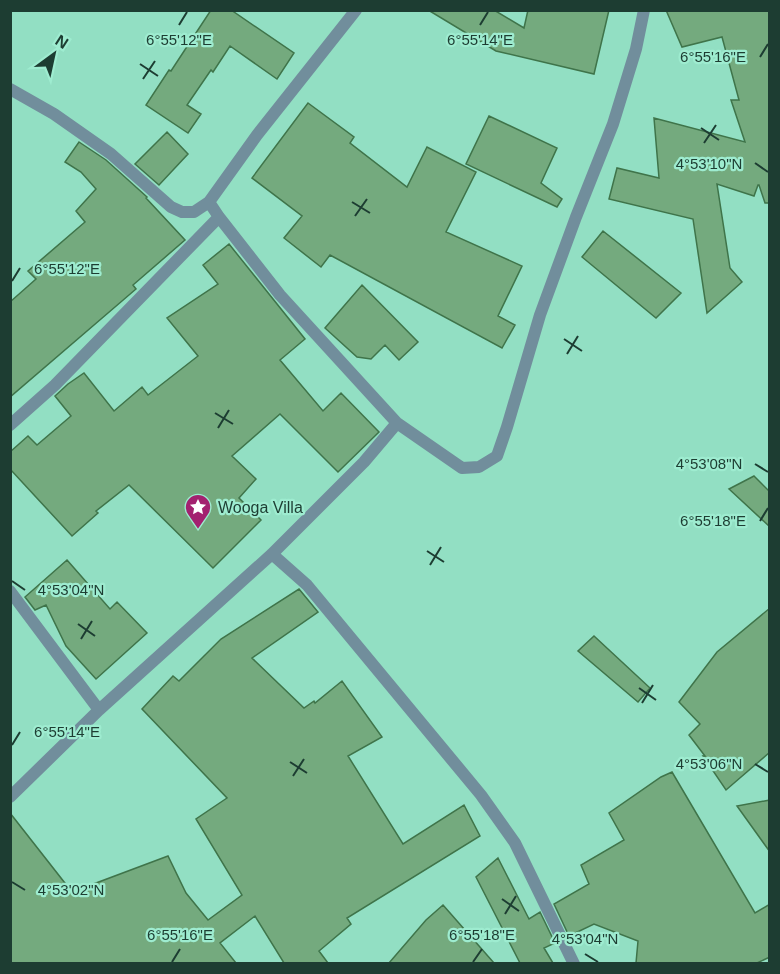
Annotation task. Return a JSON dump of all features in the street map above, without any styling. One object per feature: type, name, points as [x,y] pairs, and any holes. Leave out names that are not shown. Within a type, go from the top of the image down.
[{"type":"street","points":[[10,89],[54,114],[111,154],[171,207],[182,212],[194,212],[209,201],[257,135],[356,10]]},
{"type":"street","points":[[209,201],[280,294],[397,423],[462,468],[479,467],[497,456],[540,315],[613,124],[636,50],[644,10]]},
{"type":"street","points":[[10,425],[55,384],[219,217]]},
{"type":"street","points":[[10,797],[99,710],[272,554],[364,462],[397,423]]},
{"type":"street","points":[[272,554],[307,585],[481,795],[515,843],[574,963]]},
{"type":"street","points":[[10,591],[99,710]]},
{"type":"building","points":[[211,10],[231,10],[294,53],[277,79],[230,46],[187,105],[201,114],[188,133],[146,105]]},
{"type":"building","points":[[428,10],[494,10],[524,28],[528,10],[609,10],[594,74],[496,51]]},
{"type":"building","points":[[666,10],[770,10],[770,203],[765,203],[759,185],[754,196],[717,184],[730,268],[742,282],[707,313],[693,219],[609,199],[617,168],[659,178],[654,118],[745,142],[731,100],[739,100],[722,37],[682,47]]},
{"type":"building","points":[[308,103],[354,137],[350,143],[407,187],[427,147],[476,172],[446,232],[522,266],[498,316],[515,325],[502,348],[330,255],[321,267],[284,238],[302,216],[252,178]]},
{"type":"building","points":[[489,116],[557,148],[541,183],[562,199],[557,207],[466,164]]},
{"type":"building","points":[[167,132],[188,154],[159,185],[135,164]]},
{"type":"building","points":[[79,142],[106,160],[147,197],[185,240],[133,285],[136,289],[10,397],[10,302],[36,279],[28,271],[85,222],[76,211],[96,189],[81,172],[65,162]]},
{"type":"building","points":[[603,231],[681,293],[656,318],[582,257]]},
{"type":"building","points":[[229,244],[305,339],[280,360],[323,411],[341,393],[379,432],[338,472],[280,414],[232,456],[256,479],[239,498],[261,520],[213,568],[129,485],[96,511],[98,513],[72,536],[10,469],[10,452],[28,436],[37,445],[71,416],[55,396],[84,373],[114,411],[142,387],[148,395],[198,356],[167,318],[218,284],[203,265]]},
{"type":"building","points":[[362,285],[418,342],[399,360],[385,345],[371,359],[357,357],[325,328]]},
{"type":"building","points":[[754,476],[770,492],[770,527],[729,489]]},
{"type":"building","points":[[67,560],[110,609],[117,602],[147,633],[96,679],[66,646],[46,605],[35,610],[25,597]]},
{"type":"building","points":[[299,589],[318,612],[252,658],[304,708],[314,701],[315,703],[342,681],[382,737],[348,756],[403,844],[464,805],[480,836],[347,918],[351,924],[319,951],[328,963],[284,963],[255,916],[220,943],[236,963],[10,963],[10,813],[72,892],[168,856],[186,893],[208,920],[242,895],[196,819],[227,798],[142,709],[173,676],[179,681],[221,639]]},
{"type":"building","points":[[770,608],[770,752],[726,790],[689,735],[700,724],[679,702],[717,652]]},
{"type":"building","points":[[594,636],[650,688],[638,702],[578,651]]},
{"type":"building","points":[[672,772],[755,913],[770,904],[770,957],[757,963],[636,963],[638,941],[594,924],[569,936],[554,904],[589,884],[581,865],[624,840],[609,813],[661,777]]},
{"type":"building","points":[[770,800],[770,852],[737,806]]},
{"type":"building","points":[[498,858],[529,919],[540,912],[555,943],[544,948],[553,963],[520,963],[476,877]]},
{"type":"building","points":[[443,905],[494,963],[389,963],[426,920]]},
{"type":"place","name":"Wooga Villa","points":[[198,530]]}]
